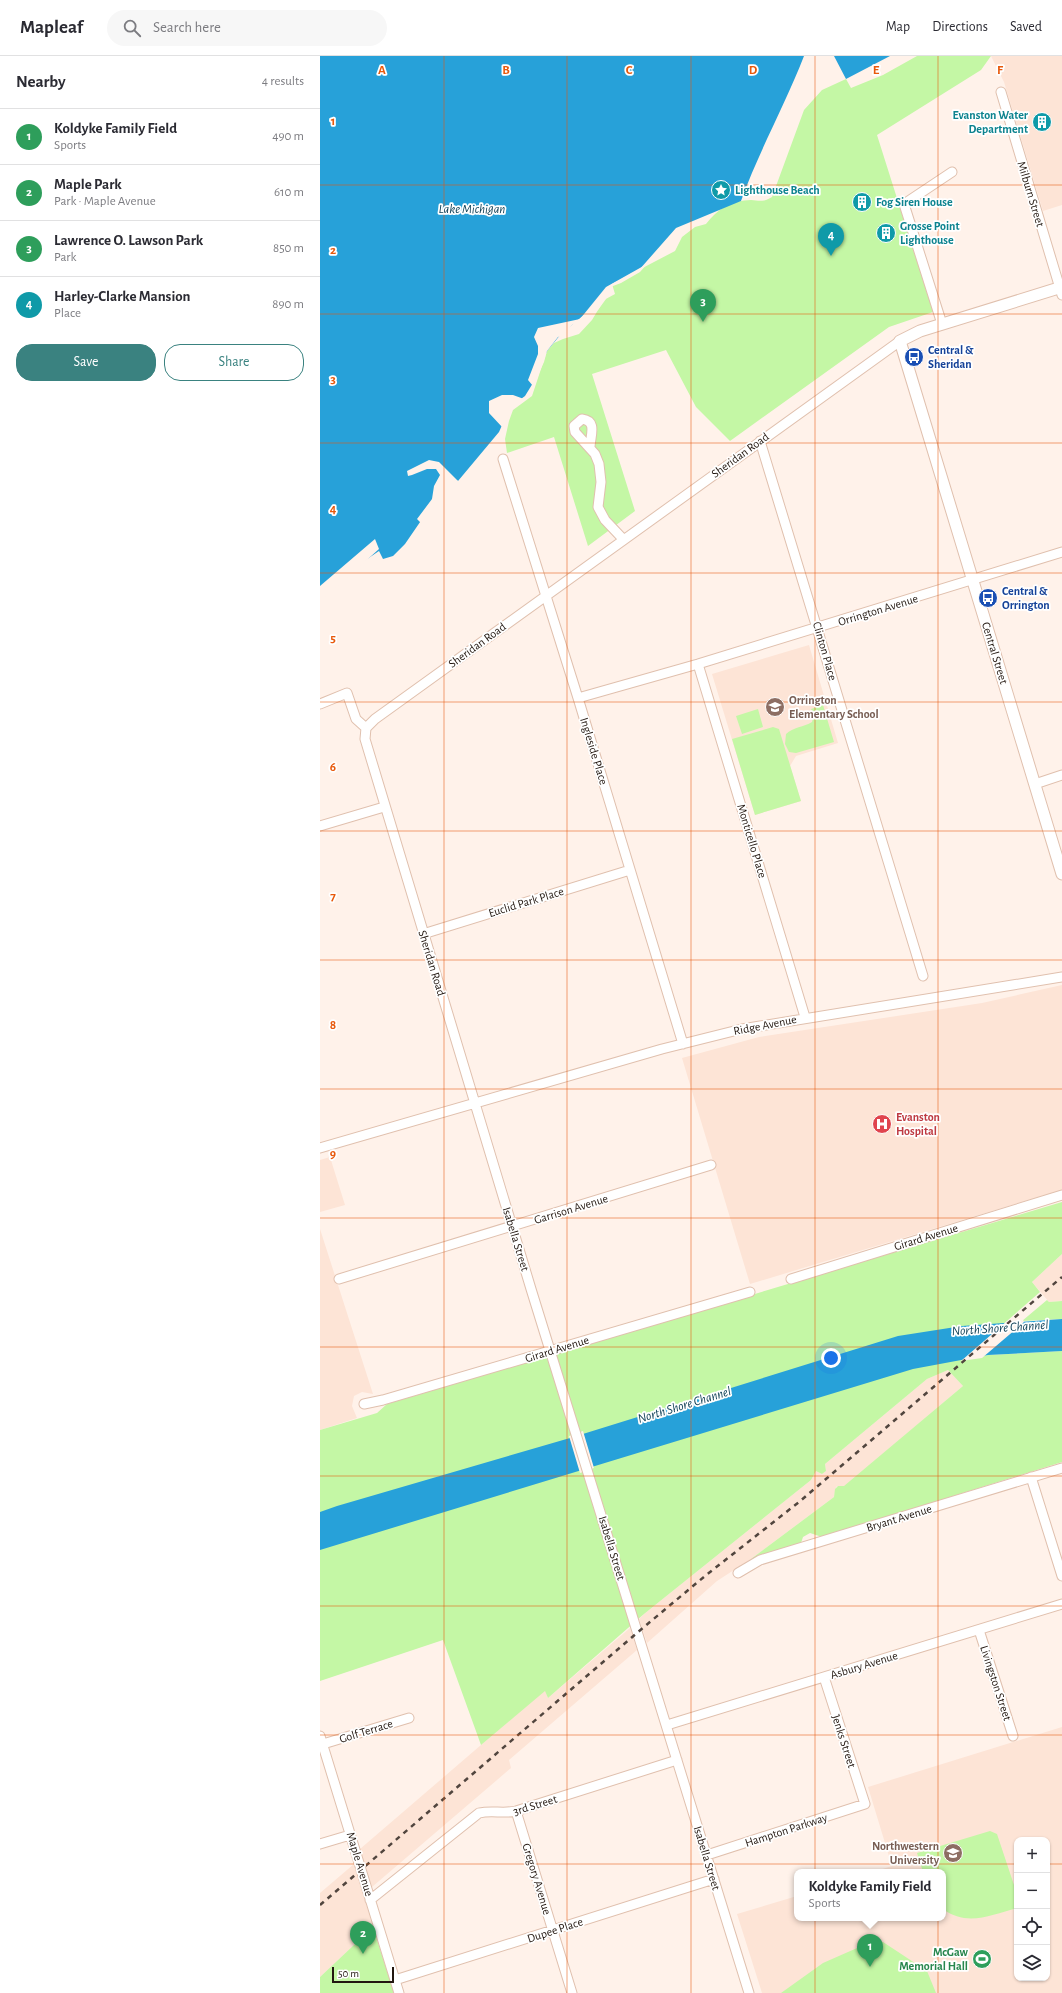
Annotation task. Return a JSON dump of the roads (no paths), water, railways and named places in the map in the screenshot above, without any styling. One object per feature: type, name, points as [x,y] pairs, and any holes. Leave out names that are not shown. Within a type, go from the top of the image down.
[{"type":"main road","name":"Sheridan Road","points":[[900,340],[920,331],[942,324],[1061,290]]},
{"type":"main road","name":"Central Street","points":[[900,340],[1062,874]]},
{"type":"street","name":"Milburn Street","points":[[1001,92],[1061,290]]},
{"type":"street","points":[[942,324],[904,204],[952,172]]},
{"type":"street","name":"Sheridan Road","points":[[475,1103],[384,807],[366,745],[366,728],[374,719],[900,340]]},
{"type":"street","name":"Clinton Place","points":[[760,441],[923,976]]},
{"type":"street","points":[[590,448],[596,454],[600,474],[598,507],[605,520],[623,539]]},
{"type":"street","name":"Ingleside Place","points":[[502,459],[578,698],[683,1044]]},
{"type":"street","name":"Orrington Avenue","points":[[578,698],[818,628],[973,581],[1062,552]]},
{"type":"street","name":"Monticello Place","points":[[698,664],[805,1017]]},
{"type":"street","points":[[320,704],[347,693],[356,719],[366,728]]},
{"type":"street","points":[[1034,784],[1062,775]]},
{"type":"street","points":[[320,826],[384,807]]},
{"type":"street","name":"Euclid Park Place","points":[[423,934],[630,870]]},
{"type":"street","name":"Ridge Avenue","points":[[475,1103],[683,1044],[742,1029],[805,1017],[1062,977]]},
{"type":"street","points":[[320,1148],[475,1103]]},
{"type":"street","name":"Isabella Street","points":[[475,1103],[748,1993]]},
{"type":"street","name":"Garrison Avenue","points":[[339,1279],[711,1165]]},
{"type":"street","name":"Girard Avenue","points":[[791,1279],[1062,1195]]},
{"type":"street","name":"Girard Avenue","points":[[364,1404],[384,1400],[750,1292]]},
{"type":"street","name":"Bryant Avenue","points":[[738,1573],[760,1560],[1062,1468]]},
{"type":"street","points":[[1031,1477],[1062,1576]]},
{"type":"street","name":"Asbury Avenue","points":[[667,1725],[1062,1604]]},
{"type":"street","name":"Livingston Street","points":[[979,1630],[1013,1736]]},
{"type":"street","name":"Jenks Street","points":[[824,1677],[865,1804]]},
{"type":"street","name":"Golf Terrace","points":[[321,1740],[409,1718]]},
{"type":"street","name":"Maple Avenue","points":[[321,1740],[399,1993]]},
{"type":"street","name":"3rd Street","points":[[370,1900],[472,1817],[479,1813],[489,1811],[506,1813],[516,1811],[677,1760]]},
{"type":"street","name":"Hampton Parkway","points":[[707,1856],[865,1804]]},
{"type":"street","name":"Gregory Avenue","points":[[516,1811],[572,1993]]},
{"type":"street","points":[[320,1844],[350,1835]]},
{"type":"street","name":"Dupee Place","points":[[395,1980],[714,1879]]},
{"type":"water","name":"Lake Michigan","points":[[320,56],[804,56],[741,201],[676,228],[639,270],[612,284],[585,314],[561,334],[547,351],[533,383],[525,396],[510,407],[499,432],[458,481],[448,476],[439,481],[429,509],[405,544],[393,556],[383,559],[379,551],[348,572],[320,600]]},
{"type":"water","points":[[834,56],[890,56],[846,79]]},
{"type":"water","name":"North Shore Channel","points":[[1062,1319],[1062,1351],[988,1355],[913,1369],[320,1550],[320,1512],[337,1506],[570,1438],[898,1336],[962,1326]]},
{"type":"railway","points":[[320,1905],[638,1632],[705,1576],[799,1502],[1062,1277]]},
{"type":"place","name":"Evanston Water Department","points":[[1042,122]]},
{"type":"place","name":"Lighthouse Beach","points":[[721,190]]},
{"type":"place","name":"Fog Siren House","points":[[862,202]]},
{"type":"place","name":"Grosse Point Lighthouse","points":[[886,233]]},
{"type":"place","name":"Harley-Clarke Mansion","points":[[831,256]]},
{"type":"place","name":"Lawrence O. Lawson Park","points":[[703,322]]},
{"type":"place","name":"Central & Sheridan","points":[[914,357]]},
{"type":"place","name":"Central & Orrington","points":[[988,598]]},
{"type":"place","name":"Orrington Elementary School","points":[[775,707]]},
{"type":"place","name":"Evanston Hospital","points":[[882,1124]]},
{"type":"place","name":"Northwestern University","points":[[953,1853]]},
{"type":"place","name":"Maple Park","points":[[363,1954]]},
{"type":"place","name":"McGaw Memorial Hall","points":[[982,1959]]},
{"type":"place","name":"Koldyke Family Field","points":[[870,1967]]}]
